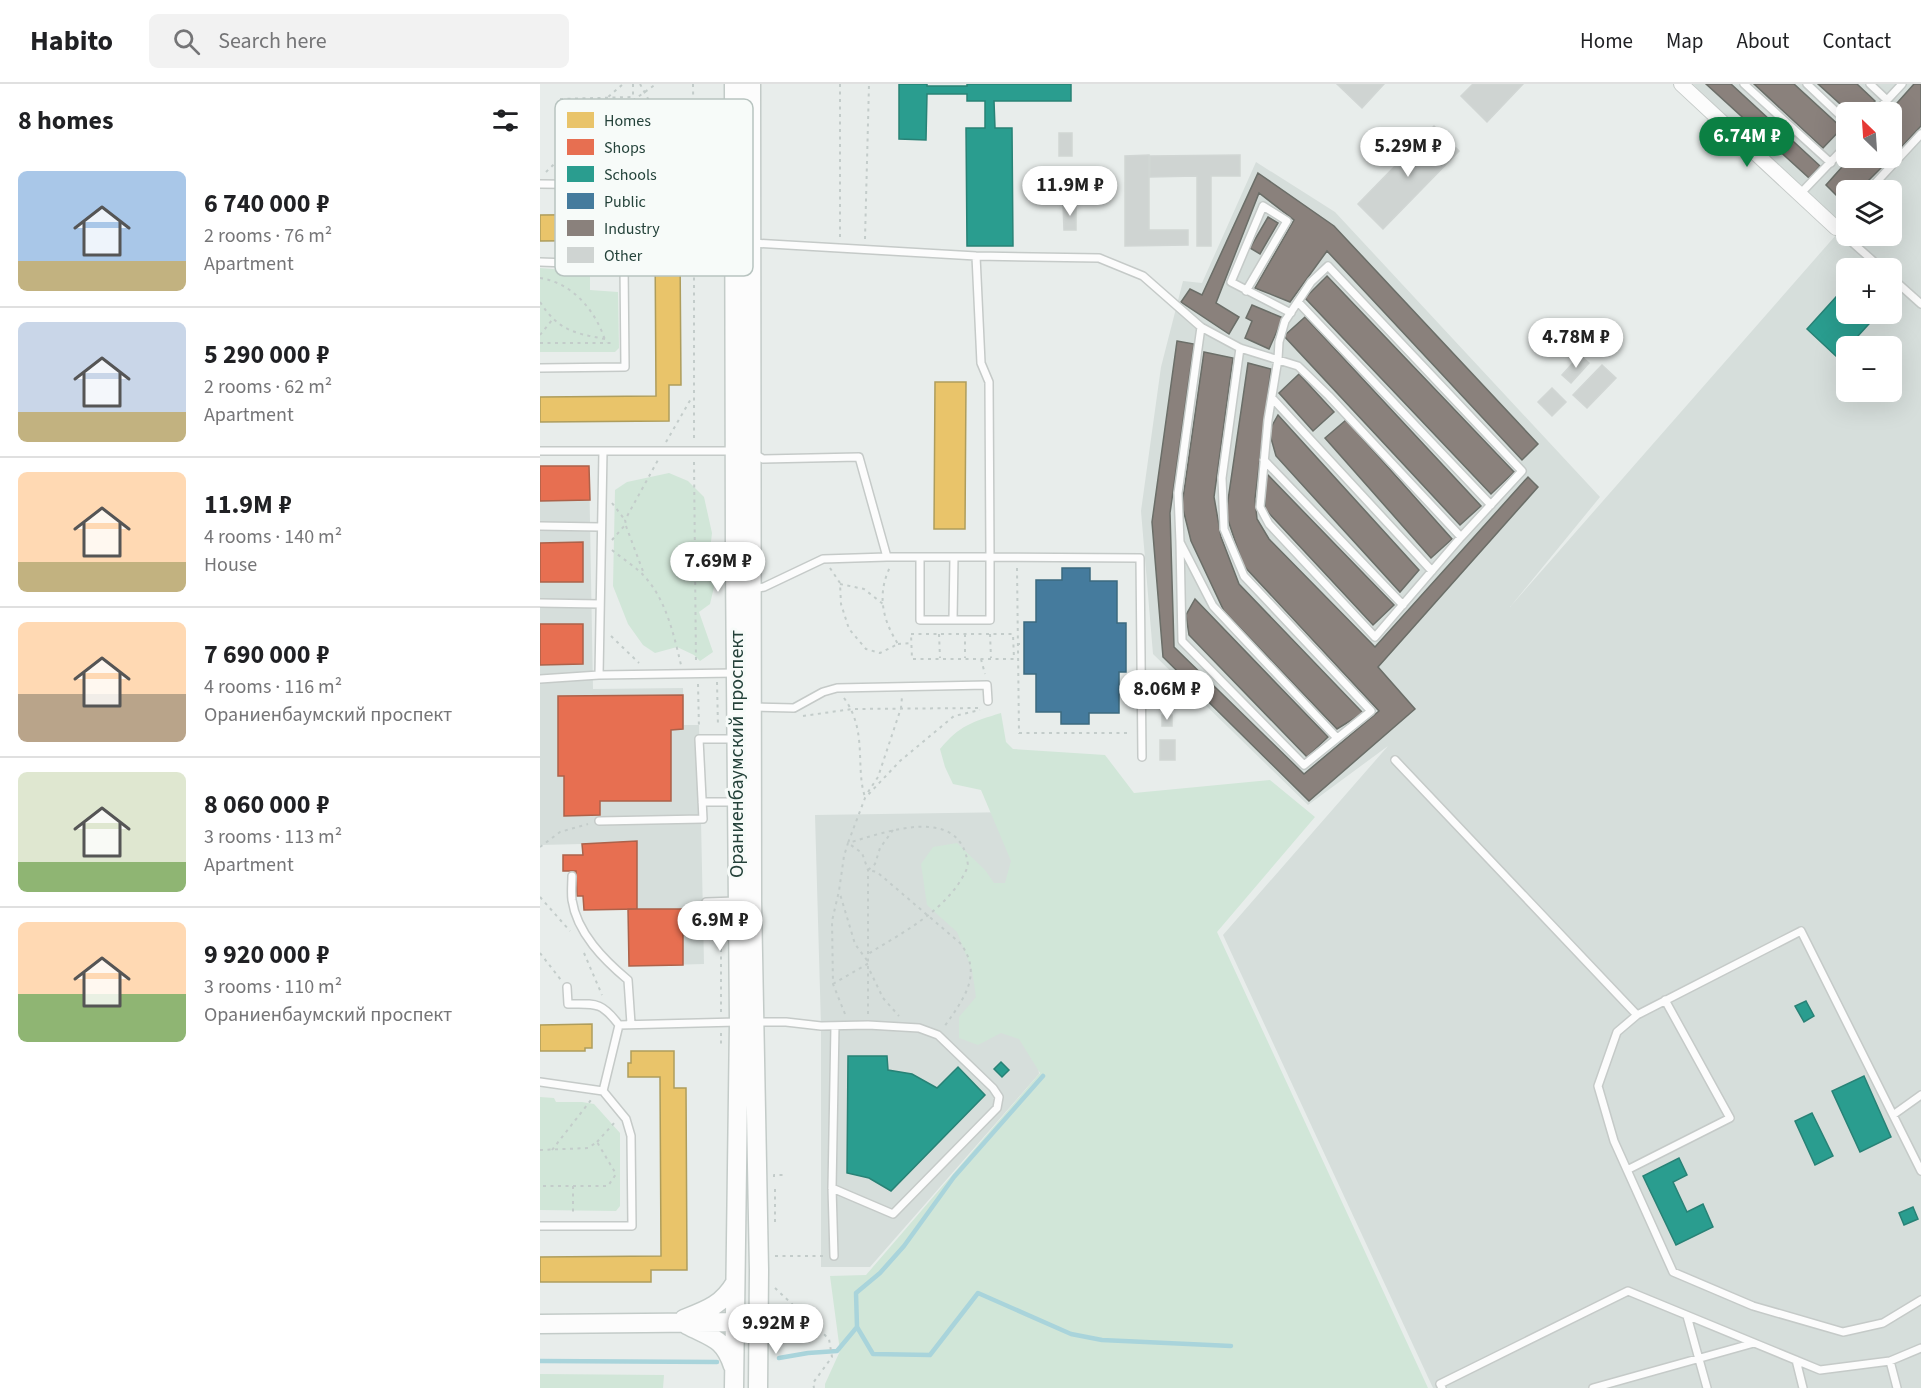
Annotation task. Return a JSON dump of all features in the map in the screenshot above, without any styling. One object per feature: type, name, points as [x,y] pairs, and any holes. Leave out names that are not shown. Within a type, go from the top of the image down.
[{"type":"main road","name":"Ораниенбаумский проспект","points":[[734,84],[735,99]]},
{"type":"main road","name":"Ораниенбаумский проспект","points":[[749,99],[750,84]]},
{"type":"main road","name":"Ораниенбаумский проспект","points":[[742,276],[744,590],[753,707],[746,802],[746,1022],[758,1322],[758,1388]]},
{"type":"main road","name":"Ораниенбаумский проспект","points":[[744,590],[737,673],[738,739],[746,802]]},
{"type":"main road","name":"Ораниенбаумский проспект","points":[[734,1388],[735,1284],[746,1022]]},
{"type":"main road","points":[[674,1323],[718,1304],[727,1297],[735,1284]]},
{"type":"main road","points":[[540,1324],[758,1322]]},
{"type":"main road","points":[[674,1323],[687,1325],[721,1343],[728,1350],[734,1370]]},
{"type":"street","points":[[1681,84],[1836,228]]},
{"type":"lane","points":[[1744,84],[1831,163]]},
{"type":"lane","points":[[1807,84],[1836,112]]},
{"type":"lane","points":[[1869,84],[1887,100],[1902,84]]},
{"type":"lane","points":[[1878,180],[1921,134]]},
{"type":"lane","points":[[1799,195],[1836,157]]},
{"type":"lane","points":[[540,184],[555,184]]},
{"type":"lane","points":[[1246,291],[1287,221],[1263,206],[1232,282],[1246,291],[1291,313]]},
{"type":"lane","points":[[753,244],[976,256],[1099,258],[1143,276],[1201,327],[1240,348],[1298,366],[1461,537]]},
{"type":"lane","points":[[1856,246],[1870,258]]},
{"type":"lane","points":[[920,557],[920,620],[990,620],[989,382],[981,363],[976,256]]},
{"type":"lane","points":[[540,262],[555,263]]},
{"type":"lane","points":[[1328,266],[1522,471],[1461,537],[1375,637],[1269,524],[1260,507],[1279,342],[1285,321],[1291,313],[1311,282],[1328,266]]},
{"type":"lane","points":[[540,368],[625,367],[624,276]]},
{"type":"lane","points":[[1902,287],[1921,304]]},
{"type":"lane","points":[[1298,302],[1491,505]]},
{"type":"lane","points":[[1201,327],[1178,493],[1182,641],[1304,765],[1371,711],[1244,576],[1224,529],[1222,478],[1240,348]]},
{"type":"lane","points":[[1272,398],[1432,571]]},
{"type":"lane","points":[[540,451],[743,452],[763,459],[859,457],[886,557]]},
{"type":"lane","points":[[599,675],[603,451]]},
{"type":"lane","points":[[1264,460],[1403,605]]},
{"type":"lane","points":[[540,526],[600,527]]},
{"type":"lane","points":[[1180,542],[1213,606],[1337,738]]},
{"type":"lane","points":[[744,590],[764,587],[824,559],[886,557],[1140,558],[1142,757]]},
{"type":"lane","points":[[953,620],[954,557]]},
{"type":"lane","points":[[540,603],[600,604]]},
{"type":"lane","points":[[540,679],[599,675],[737,673]]},
{"type":"lane","points":[[753,707],[794,708],[823,692],[837,688],[987,685],[988,701]]},
{"type":"lane","points":[[599,820],[703,819],[699,739],[738,739]]},
{"type":"lane","points":[[1395,760],[1636,1015]]},
{"type":"lane","points":[[702,802],[746,802]]},
{"type":"lane","points":[[572,876],[572,900],[578,918],[604,960],[628,980],[631,1024]]},
{"type":"lane","points":[[706,902],[745,902]]},
{"type":"lane","points":[[1921,1172],[1801,931],[1636,1015],[1617,1032],[1598,1086],[1614,1141],[1673,1272],[1753,1306],[1843,1332],[1883,1323],[1921,1300]]},
{"type":"lane","points":[[567,987],[568,1004],[595,1004],[608,1010],[619,1025]]},
{"type":"lane","points":[[1627,1170],[1730,1118],[1665,1000]]},
{"type":"lane","points":[[619,1025],[746,1022],[919,1028],[938,1035],[993,1088],[999,1097],[997,1108],[893,1214],[832,1188]]},
{"type":"lane","points":[[600,1091],[619,1025]]},
{"type":"lane","points":[[834,1257],[832,1188],[835,1026]]},
{"type":"lane","points":[[540,1082],[600,1091],[626,1119],[631,1136],[632,1226],[540,1226]]},
{"type":"lane","points":[[1893,1115],[1921,1095]]},
{"type":"lane","points":[[1442,1388],[1440,1384],[1628,1291],[1820,1370],[1890,1361],[1921,1348]]},
{"type":"lane","points":[[1688,1316],[1707,1388]]},
{"type":"lane","points":[[1593,1388],[1754,1343]]},
{"type":"lane","points":[[1796,1360],[1803,1388]]},
{"type":"lane","points":[[1890,1361],[1897,1388]]},
{"type":"path","points":[[607,98],[623,84]]},
{"type":"path","points":[[633,84],[633,98]]},
{"type":"path","points":[[640,84],[649,99]]},
{"type":"path","points":[[559,99],[633,98],[656,84]]},
{"type":"path","points":[[693,84],[693,99]]},
{"type":"path","points":[[840,84],[840,248]]},
{"type":"path","points":[[865,251],[869,84]]},
{"type":"path","points":[[544,174],[555,163]]},
{"type":"path","points":[[681,664],[696,664],[694,276]]},
{"type":"path","points":[[540,278],[556,283],[583,300],[599,321],[606,343]]},
{"type":"path","points":[[540,302],[552,320],[579,333],[605,339]]},
{"type":"path","points":[[540,335],[552,320]]},
{"type":"path","points":[[540,343],[625,343]]},
{"type":"path","points":[[683,674],[666,612],[645,577],[625,520],[659,458],[660,451],[694,395]]},
{"type":"path","points":[[626,524],[607,546],[645,577]]},
{"type":"path","points":[[896,557],[885,578],[882,611],[898,644]]},
{"type":"path","points":[[1018,558],[1015,644],[1014,659],[912,659],[911,634],[1013,634],[1015,644],[1019,733],[1142,733]]},
{"type":"path","points":[[824,559],[840,584],[841,604],[849,629],[866,649],[880,653],[898,644],[912,643]]},
{"type":"path","points":[[840,584],[864,589],[882,604]]},
{"type":"path","points":[[600,625],[640,664]]},
{"type":"path","points":[[990,633],[991,658]]},
{"type":"path","points":[[939,634],[940,659]]},
{"type":"path","points":[[965,634],[965,659]]},
{"type":"path","points":[[1015,644],[1023,644]]},
{"type":"path","points":[[981,658],[987,685]]},
{"type":"path","points":[[696,673],[699,739]]},
{"type":"path","points":[[850,1026],[833,984],[832,921],[844,856],[865,798],[878,777],[901,708],[902,687]]},
{"type":"path","points":[[837,688],[852,709],[860,744],[865,798]]},
{"type":"path","points":[[799,716],[852,709],[987,708],[954,716],[900,761],[865,798]]},
{"type":"path","points":[[540,847],[560,832],[599,820]]},
{"type":"path","points":[[848,843],[885,830],[905,827],[938,829],[958,837],[964,847],[968,866],[949,896],[927,916],[868,954]]},
{"type":"path","points":[[868,870],[875,864],[880,848],[893,830]]},
{"type":"path","points":[[848,843],[862,853],[868,870],[868,1025]]},
{"type":"path","points":[[868,870],[877,872],[960,943],[968,953],[972,967],[965,996],[938,1035]]},
{"type":"path","points":[[839,891],[855,944],[869,963]]},
{"type":"path","points":[[540,897],[572,932]]},
{"type":"path","points":[[584,951],[608,1010]]},
{"type":"path","points":[[540,953],[567,987]]},
{"type":"path","points":[[833,984],[869,963]]},
{"type":"path","points":[[869,968],[883,998],[908,1026]]},
{"type":"path","points":[[552,1150],[600,1091]]},
{"type":"path","points":[[540,1150],[588,1148],[597,1142],[621,1114]]},
{"type":"path","points":[[540,1186],[608,1186],[616,1174],[597,1142]]},
{"type":"path","points":[[573,1186],[573,1226]]},
{"type":"path","points":[[770,1256],[820,1256]]},
{"type":"path","points":[[771,1284],[829,1339],[832,1357],[813,1383],[814,1388]]},
{"type":"shaded area","points":[[1693,84],[1921,84],[1921,1388],[1433,1388],[1223,935],[1388,746],[1308,805],[1153,654],[1141,511],[1161,367],[1183,281],[1202,283],[1256,162],[1335,212],[1600,497],[1510,607],[1836,235],[1836,246],[1902,246],[1902,180],[1836,180],[1836,220]]},
{"type":"shaded area","points":[[540,466],[589,466],[593,689],[683,688],[684,725],[699,725],[704,964],[629,966],[628,909],[584,910],[582,844],[540,845]]},
{"type":"shaded area","points":[[1015,812],[1039,1074],[870,1267],[821,1267],[821,1026],[815,815]]},
{"type":"green space","points":[[540,268],[555,269],[555,276],[590,276],[590,290],[618,292],[619,348],[615,352],[540,352]]},
{"type":"green space","points":[[669,473],[688,481],[704,497],[712,533],[708,567],[714,587],[710,604],[699,612],[713,652],[700,661],[694,655],[677,647],[655,653],[643,645],[628,624],[613,586],[615,490],[627,482]]},
{"type":"green space","points":[[1001,713],[1006,742],[1013,749],[1105,755],[1134,793],[1270,780],[1315,817],[1217,932],[1428,1388],[825,1388],[840,1351],[830,1276],[866,1275],[1040,1073],[1019,1039],[1001,1033],[978,1045],[959,1038],[959,1017],[976,997],[972,970],[957,932],[927,905],[921,864],[933,847],[957,843],[985,870],[994,883],[1005,883],[1011,861],[981,790],[953,784],[940,749],[960,729]]},
{"type":"green space","points":[[540,1097],[554,1098],[556,1102],[594,1104],[620,1133],[620,1206],[616,1211],[540,1210]]},
{"type":"green space","points":[[540,1374],[664,1375],[663,1388],[540,1388]]},
{"type":"building: Homes","points":[[540,215],[555,215],[555,241],[540,241]]},
{"type":"building: Homes","points":[[655,276],[680,276],[681,385],[669,385],[669,421],[540,422],[540,397],[656,396]]},
{"type":"building: Homes","points":[[935,382],[966,382],[965,529],[934,529]]},
{"type":"building: Homes","points":[[592,1024],[592,1048],[585,1048],[585,1051],[540,1051],[540,1025]]},
{"type":"building: Homes","points":[[631,1051],[674,1051],[674,1088],[686,1088],[687,1270],[651,1270],[651,1282],[540,1282],[540,1257],[661,1256],[660,1077],[628,1077]]},
{"type":"building: Shops","points":[[540,466],[589,466],[590,500],[540,501]]},
{"type":"building: Shops","points":[[583,542],[583,582],[540,582],[540,543]]},
{"type":"building: Shops","points":[[540,624],[583,624],[583,664],[540,665]]},
{"type":"building: Shops","points":[[683,695],[683,729],[671,730],[671,801],[600,801],[600,815],[564,816],[564,776],[558,776],[558,696]]},
{"type":"building: Shops","points":[[637,841],[637,909],[584,910],[583,896],[577,896],[576,871],[563,871],[563,855],[583,855],[582,844]]},
{"type":"building: Shops","points":[[628,909],[683,909],[683,965],[629,966]]},
{"type":"building: Schools","points":[[899,84],[967,86],[967,84],[1071,84],[1071,101],[994,101],[995,128],[1012,128],[1013,246],[967,246],[966,128],[985,128],[985,101],[967,101],[967,94],[927,94],[926,140],[899,139]]},
{"type":"building: Schools","points":[[1836,297],[1836,324],[1869,324],[1858,336],[1836,336],[1836,356],[1807,329]]},
{"type":"building: Schools","points":[[1806,1001],[1814,1016],[1804,1022],[1795,1006]]},
{"type":"building: Schools","points":[[848,1056],[887,1056],[888,1070],[912,1074],[937,1088],[958,1067],[985,1095],[891,1191],[869,1178],[847,1173]]},
{"type":"building: Schools","points":[[1001,1062],[1009,1070],[1002,1077],[994,1069]]},
{"type":"building: Schools","points":[[1864,1076],[1891,1137],[1860,1152],[1832,1091]]},
{"type":"building: Schools","points":[[1812,1113],[1833,1156],[1815,1165],[1795,1121]]},
{"type":"building: Schools","points":[[1679,1158],[1687,1175],[1673,1182],[1687,1212],[1703,1204],[1713,1227],[1676,1245],[1643,1176]]},
{"type":"building: Schools","points":[[1913,1207],[1918,1219],[1904,1225],[1899,1213]]},
{"type":"building: Public","points":[[1062,568],[1090,568],[1090,581],[1117,581],[1117,623],[1126,623],[1126,672],[1119,672],[1119,713],[1089,713],[1089,724],[1061,724],[1061,712],[1036,712],[1036,674],[1024,674],[1024,622],[1036,622],[1036,580],[1062,580]]},
{"type":"building: Industry","points":[[1706,84],[1731,84],[1820,166],[1809,178]]},
{"type":"building: Industry","points":[[1754,84],[1794,84],[1836,122],[1836,134],[1823,148]]},
{"type":"building: Industry","points":[[1818,84],[1857,84],[1875,101],[1874,102],[1838,102]]},
{"type":"building: Industry","points":[[1914,84],[1921,84],[1921,126],[1902,146],[1902,102],[1898,102]]},
{"type":"building: Industry","points":[[1841,168],[1881,168],[1869,180],[1836,180],[1836,195],[1826,185]]},
{"type":"building: Industry","points":[[1258,173],[1334,226],[1538,444],[1522,460],[1327,251],[1290,302],[1255,288],[1294,220],[1259,193],[1216,303],[1239,317],[1229,334],[1181,302],[1190,289],[1202,295]]},
{"type":"building: Industry","points":[[1268,217],[1278,223],[1260,254],[1250,248]]},
{"type":"building: Industry","points":[[1327,276],[1514,472],[1491,494],[1305,298]]},
{"type":"building: Industry","points":[[1252,305],[1283,318],[1269,349],[1245,338],[1252,321],[1246,318]]},
{"type":"building: Industry","points":[[1305,317],[1481,506],[1460,525],[1284,336]]},
{"type":"building: Industry","points":[[1177,341],[1194,344],[1170,513],[1174,647],[1304,774],[1379,711],[1243,565],[1226,514],[1248,363],[1271,369],[1255,499],[1257,519],[1269,539],[1375,647],[1528,477],[1538,487],[1378,667],[1415,709],[1309,801],[1163,657],[1152,522]]},
{"type":"building: Industry","points":[[1204,352],[1233,358],[1214,497],[1221,537],[1239,584],[1363,713],[1337,729],[1224,611],[1191,541],[1182,505]]},
{"type":"building: Industry","points":[[1299,374],[1334,412],[1313,431],[1279,393]]},
{"type":"building: Industry","points":[[1278,415],[1419,570],[1400,592],[1276,456],[1269,431]]},
{"type":"building: Industry","points":[[1346,420],[1452,539],[1431,558],[1325,438]]},
{"type":"building: Industry","points":[[1266,473],[1394,605],[1373,625],[1265,509]]},
{"type":"building: Industry","points":[[1195,599],[1328,737],[1307,757],[1189,635],[1186,615]]},
{"type":"building: Other","points":[[1337,84],[1384,84],[1362,108]]},
{"type":"building: Other","points":[[1473,84],[1523,84],[1487,122],[1461,96]]},
{"type":"building: Other","points":[[1434,126],[1459,151],[1383,229],[1358,204]]},
{"type":"building: Other","points":[[1059,133],[1072,133],[1072,156],[1059,156]]},
{"type":"building: Other","points":[[1149,155],[1149,230],[1188,230],[1188,245],[1125,246],[1125,156]]},
{"type":"building: Other","points":[[1240,155],[1240,176],[1211,176],[1211,246],[1197,246],[1197,176],[1150,177],[1150,156]]},
{"type":"building: Other","points":[[1063,204],[1076,204],[1076,230],[1064,230]]},
{"type":"building: Other","points":[[1580,355],[1589,363],[1571,383],[1562,375]]},
{"type":"building: Other","points":[[1602,365],[1616,378],[1587,408],[1573,395]]},
{"type":"building: Other","points":[[1552,388],[1566,402],[1552,416],[1538,402]]},
{"type":"building: Other","points":[[1162,715],[1172,715],[1172,726],[1162,726]]},
{"type":"building: Other","points":[[1160,740],[1175,740],[1175,760],[1160,760]]},
{"type":"waterway","points":[[1043,1076],[954,1177],[904,1246],[880,1273],[856,1293],[857,1327],[873,1354],[930,1355],[978,1293],[1071,1334],[1102,1340],[1231,1346]]},
{"type":"waterway","points":[[779,1358],[837,1351],[857,1327]]},
{"type":"waterway","points":[[540,1361],[717,1362]]}]
